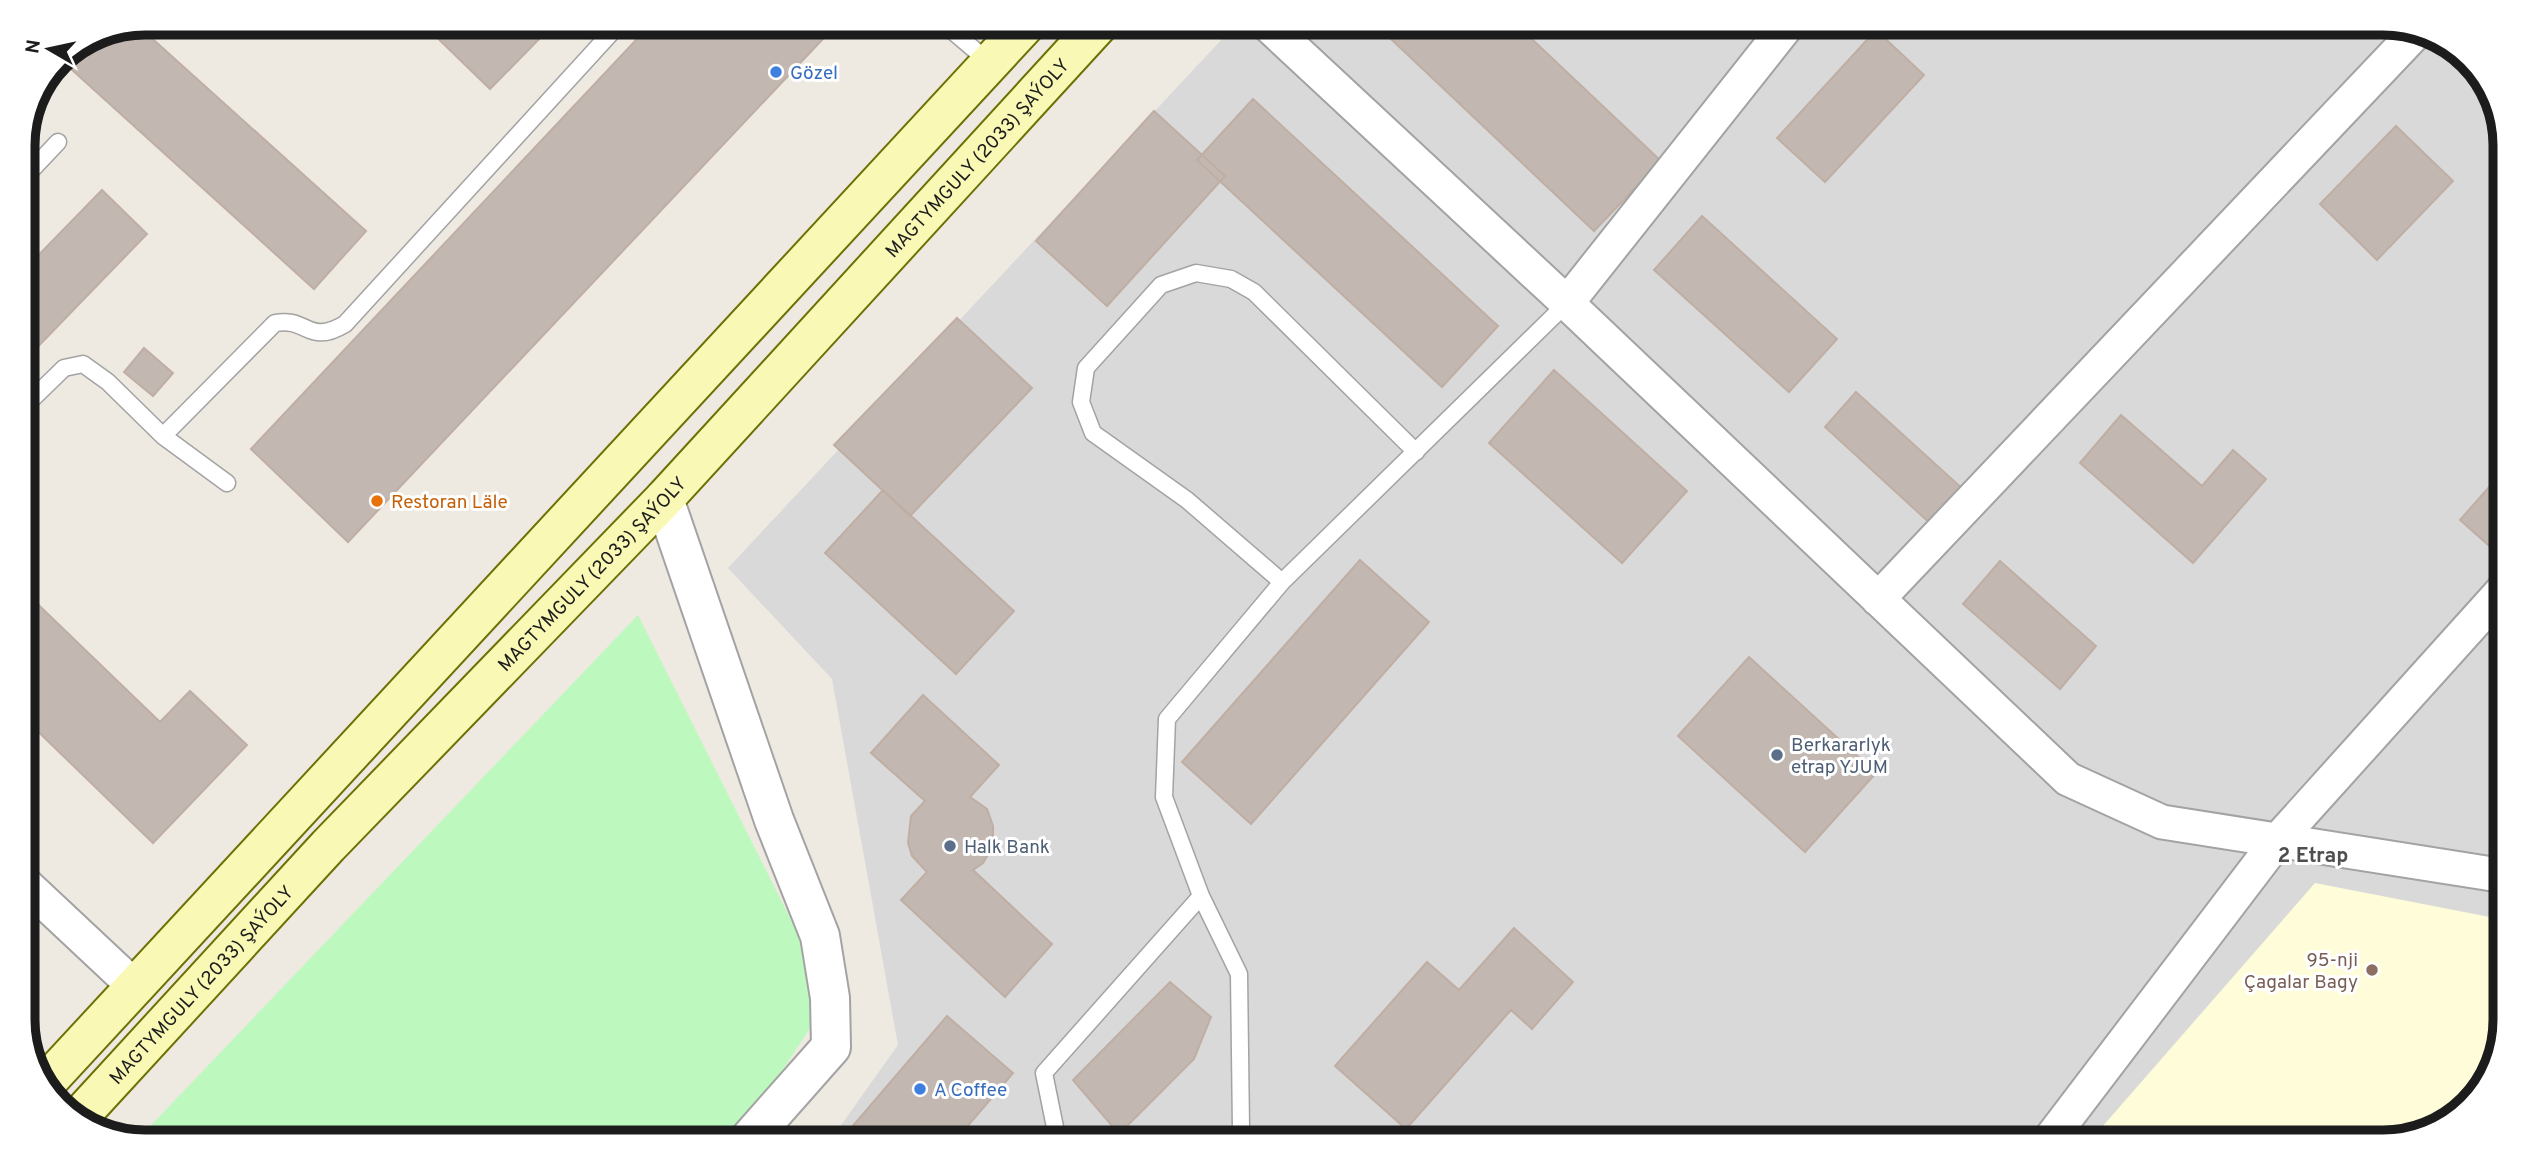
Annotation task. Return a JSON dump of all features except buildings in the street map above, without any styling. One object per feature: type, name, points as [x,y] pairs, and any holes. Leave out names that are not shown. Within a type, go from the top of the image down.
[{"type":"main road","points":[[51,1077],[1015,35]]},
{"type":"main road","name":"MAGTYMGULY (2033) ŞAÝOLY","points":[[84,1111],[328,846],[664,499],[1089,35]]},
{"type":"street","points":[[1279,35],[1567,303],[2068,779],[2162,822],[2493,874]]},
{"type":"street","points":[[1567,303],[1779,35]]},
{"type":"street","points":[[1878,599],[2410,38]]},
{"type":"street","points":[[664,499],[774,820],[820,936],[830,998],[831,1047],[758,1130]]},
{"type":"street","points":[[2057,1130],[2277,841],[2493,601]]},
{"type":"street","points":[[35,893],[134,986]]},
{"type":"lane","points":[[163,436],[275,323],[287,321],[319,334],[345,324],[609,35]]},
{"type":"lane","points":[[957,35],[989,62]]},
{"type":"lane","points":[[35,166],[58,142]]},
{"type":"lane","points":[[1282,582],[1187,500],[1093,433],[1081,402],[1086,368],[1161,285],[1196,273],[1231,279],[1254,292],[1416,452]]},
{"type":"lane","points":[[1240,1130],[1239,974],[1201,896],[1164,797],[1167,719],[1282,582],[1567,303]]},
{"type":"lane","points":[[35,396],[64,368],[83,364],[107,382],[163,436],[227,483]]},
{"type":"lane","points":[[1056,1130],[1044,1073],[1201,896]]},
{"type":"shaded area","points":[[1226,35],[2405,37],[2425,43],[2461,67],[2482,96],[2493,137],[2491,1042],[2478,1075],[2456,1103],[2419,1124],[2384,1130],[838,1130],[898,1045],[832,679],[728,568]]},
{"type":"shaded area","name":"95-nji Çagalar Bagy","points":[[2315,883],[2493,918],[2493,1020],[2491,1042],[2485,1062],[2466,1093],[2432,1119],[2405,1128],[2384,1130],[2099,1130]]},
{"type":"green space","points":[[638,615],[830,998],[743,1130],[146,1130]]},
{"type":"place","name":"Gözel","points":[[776,72]]},
{"type":"place","name":"Restoran Läle","points":[[377,501]]},
{"type":"place","name":"Berkararlyk etrap YJUM","points":[[1777,755]]},
{"type":"place","name":"Halk Bank","points":[[950,846]]},
{"type":"place","name":"95-nji Çagalar Bagy","points":[[2372,970]]},
{"type":"place","name":"A Coffee","points":[[920,1089]]},
{"type":"district","name":"2 Etrap","points":[[2313,855]]}]
